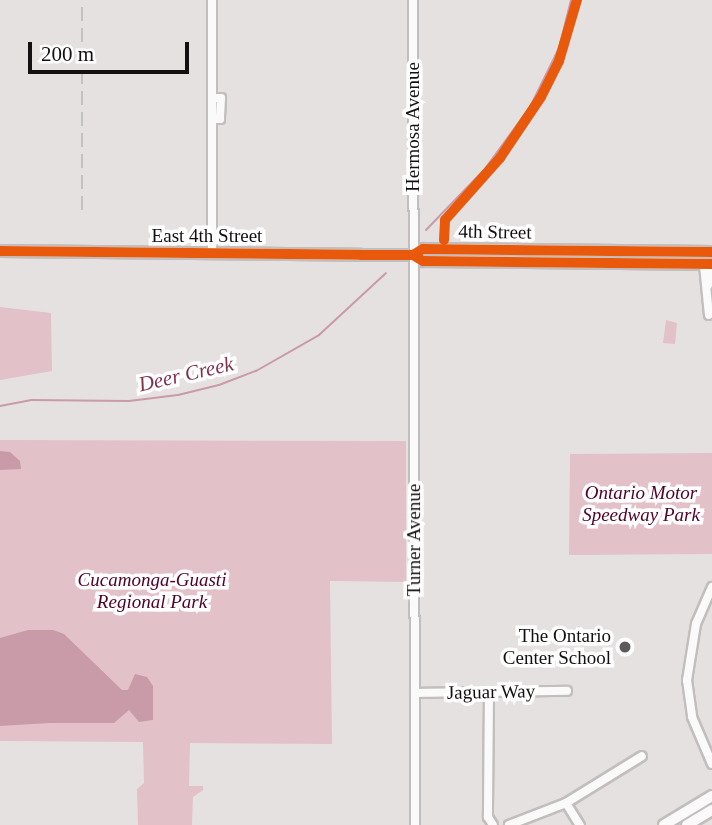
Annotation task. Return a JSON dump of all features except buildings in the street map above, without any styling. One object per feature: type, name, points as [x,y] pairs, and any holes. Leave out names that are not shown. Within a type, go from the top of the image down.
[{"type":"main road","name":"4th Street","points":[[709,265],[423,261],[413,255],[423,249],[712,251]]},
{"type":"main road","name":"East 4th Street","points":[[0,251],[413,255]]},
{"type":"main road","points":[[664,825],[712,796]]},
{"type":"main road","points":[[687,825],[712,810]]},
{"type":"street","points":[[212,0],[212,254]]},
{"type":"street","name":"Hermosa Avenue","points":[[413,0],[413,255]]},
{"type":"street","name":"Turner Avenue","points":[[413,255],[415,825]]},
{"type":"street","points":[[709,265],[705,283],[708,285],[709,315]]},
{"type":"street","points":[[712,587],[696,624],[687,680],[692,717],[712,764]]},
{"type":"street","name":"Jaguar Way","points":[[415,693],[567,691]]},
{"type":"street","points":[[489,692],[491,824]]},
{"type":"street","points":[[509,825],[566,803],[642,756]]},
{"type":"street","points":[[566,803],[580,825]]},
{"type":"green space","points":[[0,307],[51,313],[52,371],[0,380]]},
{"type":"green space","points":[[666,320],[677,323],[675,344],[663,343]]},
{"type":"green space","name":"Cucamonga-Guasti Regional Park","points":[[0,440],[406,441],[406,582],[330,581],[332,744],[190,743],[189,786],[203,786],[203,790],[193,797],[192,825],[138,825],[137,789],[144,783],[143,742],[0,741]]},
{"type":"green space","name":"Ontario Motor Speedway Park","points":[[712,453],[712,554],[569,555],[570,454]]},
{"type":"shaded area","points":[[0,451],[10,452],[20,461],[21,469],[0,470]]},
{"type":"shaded area","points":[[28,630],[53,630],[64,634],[122,690],[128,690],[135,674],[147,677],[153,686],[153,720],[139,722],[129,710],[114,723],[0,726],[0,638]]},
{"type":"waterway","name":"Deer Creek","points":[[426,230],[484,170],[530,107],[559,48],[571,0]]},
{"type":"waterway","name":"Deer Creek","points":[[0,406],[31,400],[129,401],[178,395],[219,385],[256,371],[319,335],[386,273]]},
{"type":"railway","points":[[82,0],[82,210]]},
{"type":"cycle path","points":[[444,240],[445,220],[500,158],[541,97],[559,61],[577,0]]},
{"type":"cycle path","points":[[0,251],[361,255],[413,255],[423,249],[712,252]]},
{"type":"cycle path","points":[[413,255],[423,261],[712,264]]},
{"type":"place","name":"The Ontario Center School","points":[[625,647]]}]
